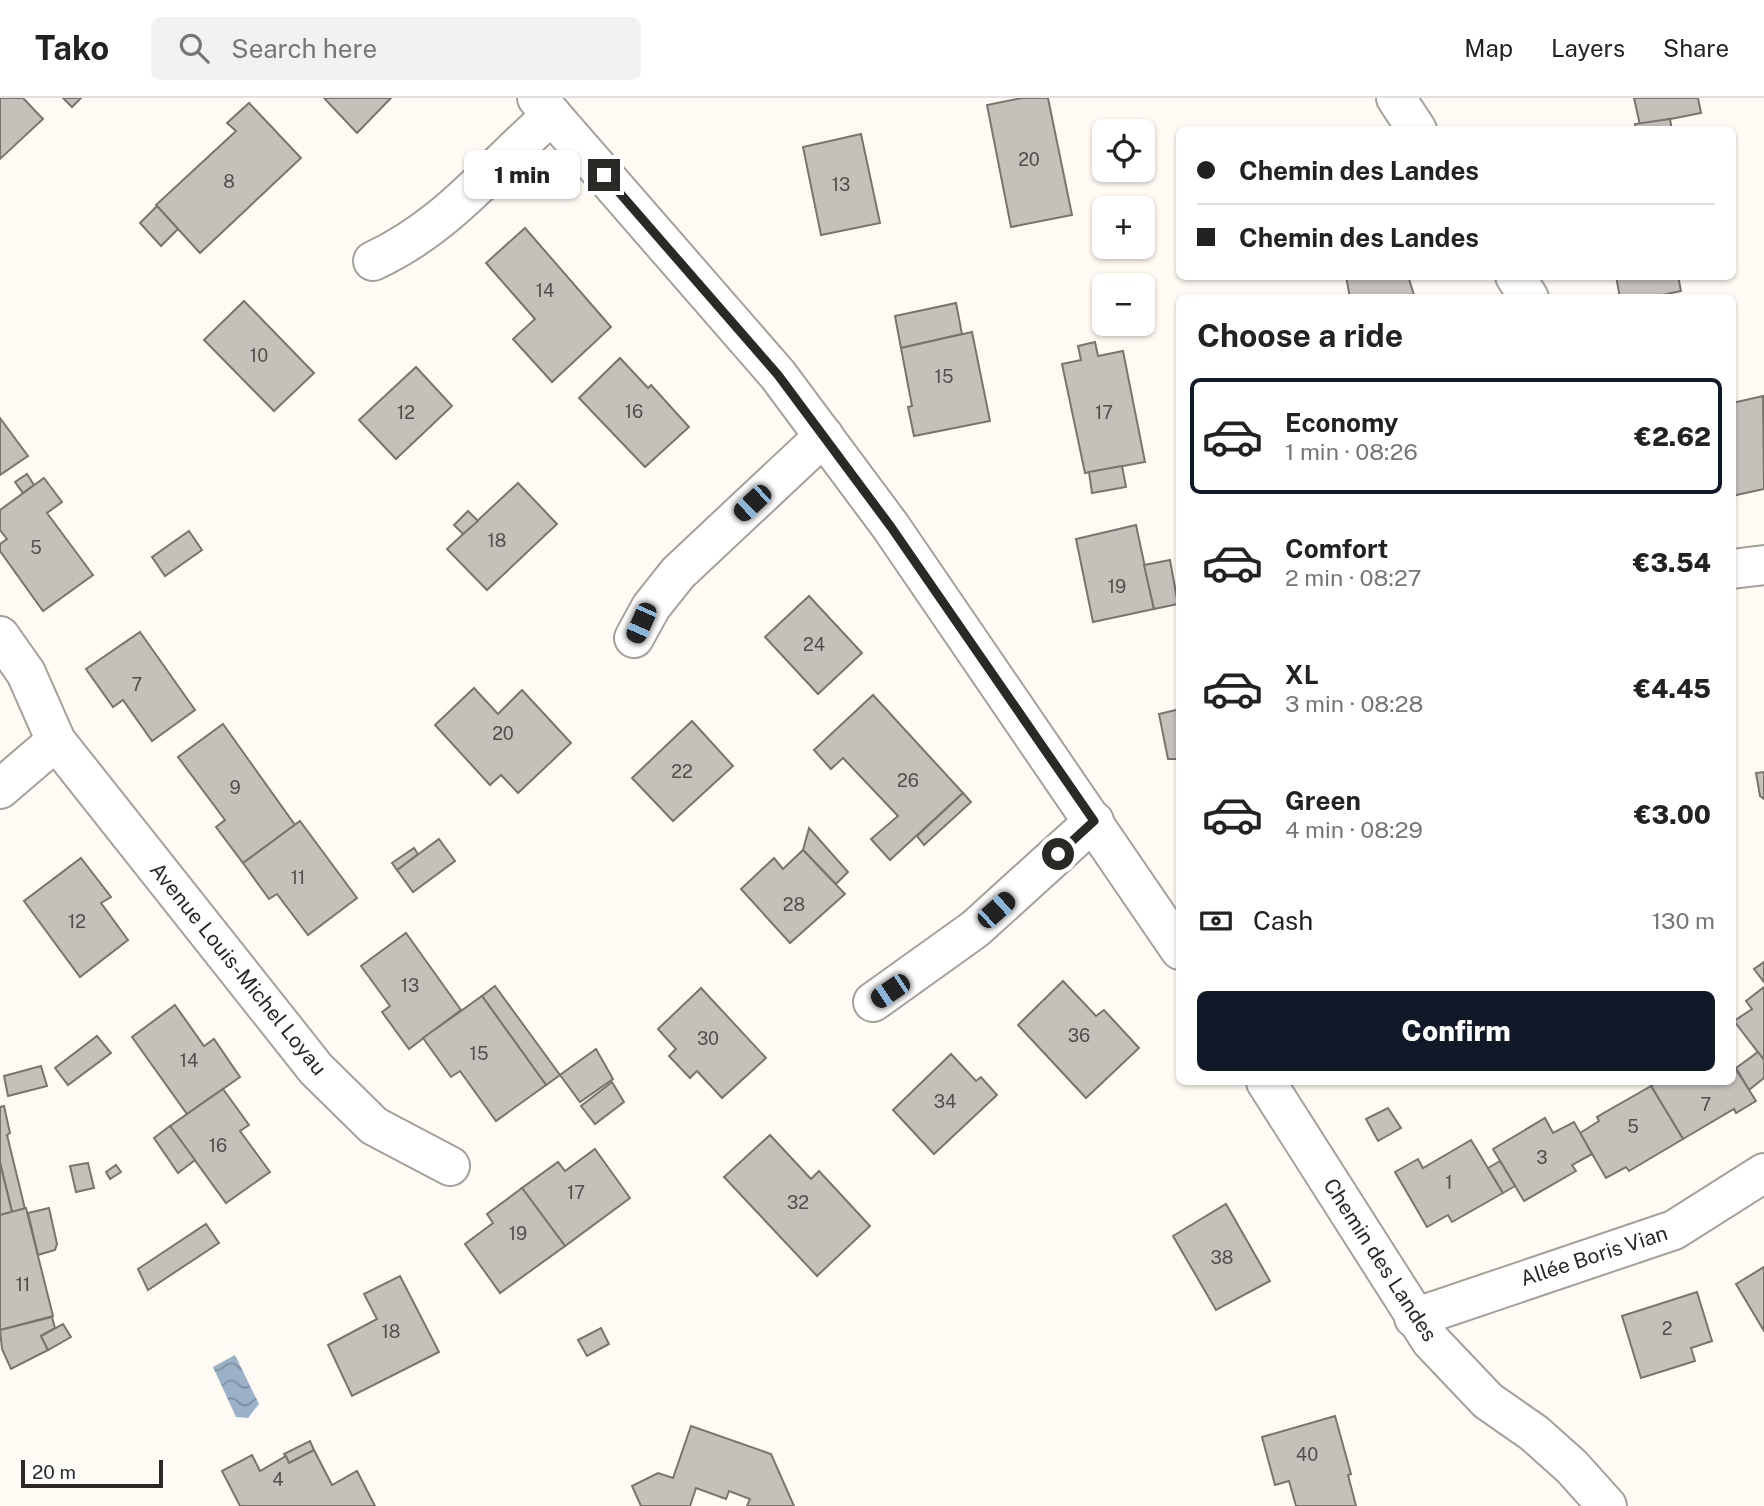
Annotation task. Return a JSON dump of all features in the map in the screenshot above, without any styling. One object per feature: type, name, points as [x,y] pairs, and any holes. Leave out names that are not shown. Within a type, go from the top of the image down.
[{"type":"street","points":[[1396,98],[1414,126]]},
{"type":"street","points":[[373,261],[402,248],[433,228],[545,107],[778,375],[824,436],[891,527],[1176,944]]},
{"type":"street","points":[[634,638],[651,607],[678,573],[824,436]]},
{"type":"street","points":[[1736,568],[1764,565]]},
{"type":"street","name":"Avenue Louis-Michel Loyau","points":[[0,636],[26,673],[56,741],[316,1069],[374,1126],[450,1166]]},
{"type":"street","points":[[0,789],[56,741]]},
{"type":"street","points":[[873,1002],[975,929],[1094,821]]},
{"type":"street","name":"Chemin des Landes","points":[[1268,1085],[1431,1341],[1488,1401],[1534,1433],[1572,1467],[1607,1506]]},
{"type":"street","name":"Allée Boris Vian","points":[[1414,1318],[1674,1230],[1764,1173]]},
{"type":"water","points":[[235,1355],[259,1404],[248,1418],[236,1417],[213,1367]]},
{"type":"building","points":[[0,98],[23,98],[43,119],[0,159]]},
{"type":"building","points":[[63,98],[81,98],[72,107]]},
{"type":"building","points":[[324,98],[391,98],[357,133]]},
{"type":"building","points":[[1022,98],[1048,98],[1072,215],[1011,227],[987,105]]},
{"type":"building","points":[[1634,98],[1698,98],[1701,113],[1640,125]]},
{"type":"building","points":[[249,103],[301,158],[200,253],[156,205],[236,131],[227,123]]},
{"type":"building","points":[[1670,119],[1671,126],[1635,126]]},
{"type":"building","points":[[861,134],[880,223],[821,235],[803,147]]},
{"type":"building","points":[[157,206],[178,229],[161,246],[140,223]]},
{"type":"building","points":[[525,228],[611,327],[552,382],[513,339],[535,319],[486,263]]},
{"type":"building","points":[[1347,280],[1409,280],[1414,294],[1349,294]]},
{"type":"building","points":[[1617,280],[1679,280],[1681,291],[1667,294],[1619,294]]},
{"type":"building","points":[[244,301],[314,373],[274,411],[204,340]]},
{"type":"building","points":[[956,303],[962,334],[901,348],[895,316]]},
{"type":"building","points":[[972,332],[990,421],[914,436],[908,407],[912,406],[901,348]]},
{"type":"building","points":[[1095,342],[1098,356],[1123,351],[1145,462],[1085,473],[1062,364],[1081,360],[1078,346]]},
{"type":"building","points":[[620,358],[648,388],[651,385],[689,427],[645,467],[579,398]]},
{"type":"building","points":[[416,367],[452,406],[396,459],[359,420]]},
{"type":"building","points":[[1763,396],[1764,489],[1736,495],[1736,402]]},
{"type":"building","points":[[0,418],[28,456],[0,475]]},
{"type":"building","points":[[1122,466],[1126,487],[1092,493],[1089,472]]},
{"type":"building","points":[[27,474],[34,485],[23,493],[15,482]]},
{"type":"building","points":[[44,478],[62,502],[47,513],[93,575],[43,611],[0,551],[0,544],[7,539],[0,530],[0,510]]},
{"type":"building","points":[[518,483],[557,524],[487,590],[447,549]]},
{"type":"building","points":[[468,511],[478,521],[463,534],[454,525]]},
{"type":"building","points":[[1136,525],[1154,609],[1093,622],[1076,539]]},
{"type":"building","points":[[189,531],[202,550],[165,576],[152,557]]},
{"type":"building","points":[[1170,560],[1176,604],[1154,609],[1144,565]]},
{"type":"building","points":[[809,596],[862,653],[818,694],[765,637]]},
{"type":"building","points":[[140,632],[195,710],[152,741],[123,700],[113,707],[86,669]]},
{"type":"building","points":[[474,688],[498,714],[522,690],[571,743],[518,793],[501,775],[490,785],[435,725]]},
{"type":"building","points":[[873,695],[963,793],[890,860],[871,839],[898,816],[843,758],[831,769],[814,750]]},
{"type":"building","points":[[1176,710],[1176,759],[1168,759],[1159,714]]},
{"type":"building","points":[[692,721],[733,766],[673,821],[632,778]]},
{"type":"building","points":[[223,724],[295,825],[243,863],[216,827],[225,820],[178,757]]},
{"type":"building","points":[[1764,772],[1764,799],[1760,796],[1756,773]]},
{"type":"building","points":[[963,793],[971,802],[924,845],[917,836]]},
{"type":"building","points":[[300,821],[357,898],[308,935],[277,894],[269,899],[243,863]]},
{"type":"building","points":[[809,828],[848,872],[836,884],[803,850]]},
{"type":"building","points":[[439,839],[455,861],[413,892],[397,870]]},
{"type":"building","points":[[414,848],[418,854],[397,870],[392,863]]},
{"type":"building","points":[[803,850],[845,894],[790,943],[741,889],[774,858],[783,869]]},
{"type":"building","points":[[81,858],[111,897],[101,903],[128,940],[80,977],[24,901]]},
{"type":"building","points":[[406,933],[461,1010],[409,1049],[382,1012],[390,1006],[361,966]]},
{"type":"building","points":[[1764,962],[1764,982],[1754,969]]},
{"type":"building","points":[[1063,981],[1096,1016],[1104,1010],[1139,1048],[1086,1098],[1018,1025]]},
{"type":"building","points":[[495,986],[560,1075],[546,1085],[482,996]]},
{"type":"building","points":[[1764,987],[1764,1060],[1736,1024],[1736,1020],[1752,1009],[1746,1001]]},
{"type":"building","points":[[701,988],[766,1058],[722,1098],[697,1071],[690,1078],[669,1056],[676,1049],[658,1029]]},
{"type":"building","points":[[482,996],[546,1085],[496,1121],[460,1071],[451,1077],[423,1038]]},
{"type":"building","points":[[175,1005],[204,1046],[214,1039],[240,1077],[187,1114],[132,1037]]},
{"type":"building","points":[[97,1036],[111,1053],[68,1085],[55,1068]]},
{"type":"building","points":[[596,1049],[613,1079],[580,1102],[560,1075]]},
{"type":"building","points":[[1758,1052],[1764,1060],[1764,1078],[1749,1090],[1736,1068]]},
{"type":"building","points":[[951,1054],[976,1081],[981,1077],[997,1095],[934,1154],[893,1110]]},
{"type":"building","points":[[41,1066],[47,1086],[8,1096],[4,1076]]},
{"type":"building","points":[[1736,1071],[1756,1101],[1736,1113],[1734,1109],[1683,1139],[1651,1086],[1736,1085]]},
{"type":"building","points":[[612,1082],[624,1102],[595,1124],[581,1106]]},
{"type":"building","points":[[1651,1086],[1683,1139],[1629,1171],[1626,1167],[1606,1178],[1580,1133],[1599,1121],[1597,1117]]},
{"type":"building","points":[[223,1089],[249,1125],[240,1131],[270,1172],[226,1203],[170,1126]]},
{"type":"building","points":[[4,1106],[10,1133],[7,1135],[25,1209],[12,1212],[0,1163],[0,1107]]},
{"type":"building","points":[[1388,1108],[1401,1128],[1378,1141],[1366,1119]]},
{"type":"building","points":[[1545,1118],[1553,1133],[1574,1122],[1592,1154],[1572,1165],[1576,1171],[1524,1201],[1493,1149]]},
{"type":"building","points":[[170,1126],[195,1160],[178,1173],[154,1138]]},
{"type":"building","points":[[770,1135],[811,1179],[819,1171],[870,1226],[817,1276],[724,1177]]},
{"type":"building","points":[[1471,1140],[1503,1193],[1452,1222],[1448,1215],[1427,1227],[1395,1172],[1418,1159],[1423,1168]]},
{"type":"building","points":[[595,1149],[630,1198],[565,1246],[522,1188],[558,1162],[565,1171]]},
{"type":"building","points":[[1500,1161],[1515,1186],[1503,1193],[1488,1168]]},
{"type":"building","points":[[0,1163],[12,1212],[0,1215]]},
{"type":"building","points":[[88,1163],[94,1188],[76,1192],[70,1166]]},
{"type":"building","points":[[116,1165],[121,1172],[110,1179],[106,1172]]},
{"type":"building","points":[[522,1188],[565,1246],[500,1293],[465,1244],[493,1223],[487,1214]]},
{"type":"building","points":[[1226,1204],[1270,1281],[1216,1310],[1173,1236]]},
{"type":"building","points":[[26,1208],[53,1316],[0,1330],[0,1215]]},
{"type":"building","points":[[49,1208],[57,1244],[55,1250],[38,1255],[28,1213]]},
{"type":"building","points":[[206,1224],[219,1243],[148,1290],[138,1269]]},
{"type":"building","points":[[1764,1267],[1764,1331],[1736,1284]]},
{"type":"building","points":[[400,1276],[439,1352],[352,1396],[328,1345],[377,1319],[364,1294]]},
{"type":"building","points":[[1697,1292],[1712,1341],[1691,1348],[1695,1361],[1641,1378],[1622,1316]]},
{"type":"building","points":[[52,1317],[55,1328],[41,1336],[48,1350],[11,1369],[2,1349],[0,1330]]},
{"type":"building","points":[[63,1324],[71,1337],[48,1350],[41,1336]]},
{"type":"building","points":[[601,1328],[609,1344],[587,1356],[578,1340]]},
{"type":"building","points":[[1335,1416],[1351,1474],[1348,1475],[1356,1506],[1296,1506],[1289,1481],[1275,1485],[1262,1437]]},
{"type":"building","points":[[691,1426],[771,1454],[794,1506],[747,1506],[750,1499],[729,1491],[726,1499],[696,1488],[690,1506],[641,1506],[632,1486],[658,1473],[673,1478]]},
{"type":"building","points":[[310,1441],[314,1450],[289,1463],[284,1454]]},
{"type":"building","points":[[314,1450],[332,1485],[357,1471],[375,1506],[240,1506],[222,1471],[252,1455],[260,1471],[286,1456],[289,1463]]},
{"type":"route","points":[[604,175],[778,375],[891,527],[1094,821],[1058,854]]}]
